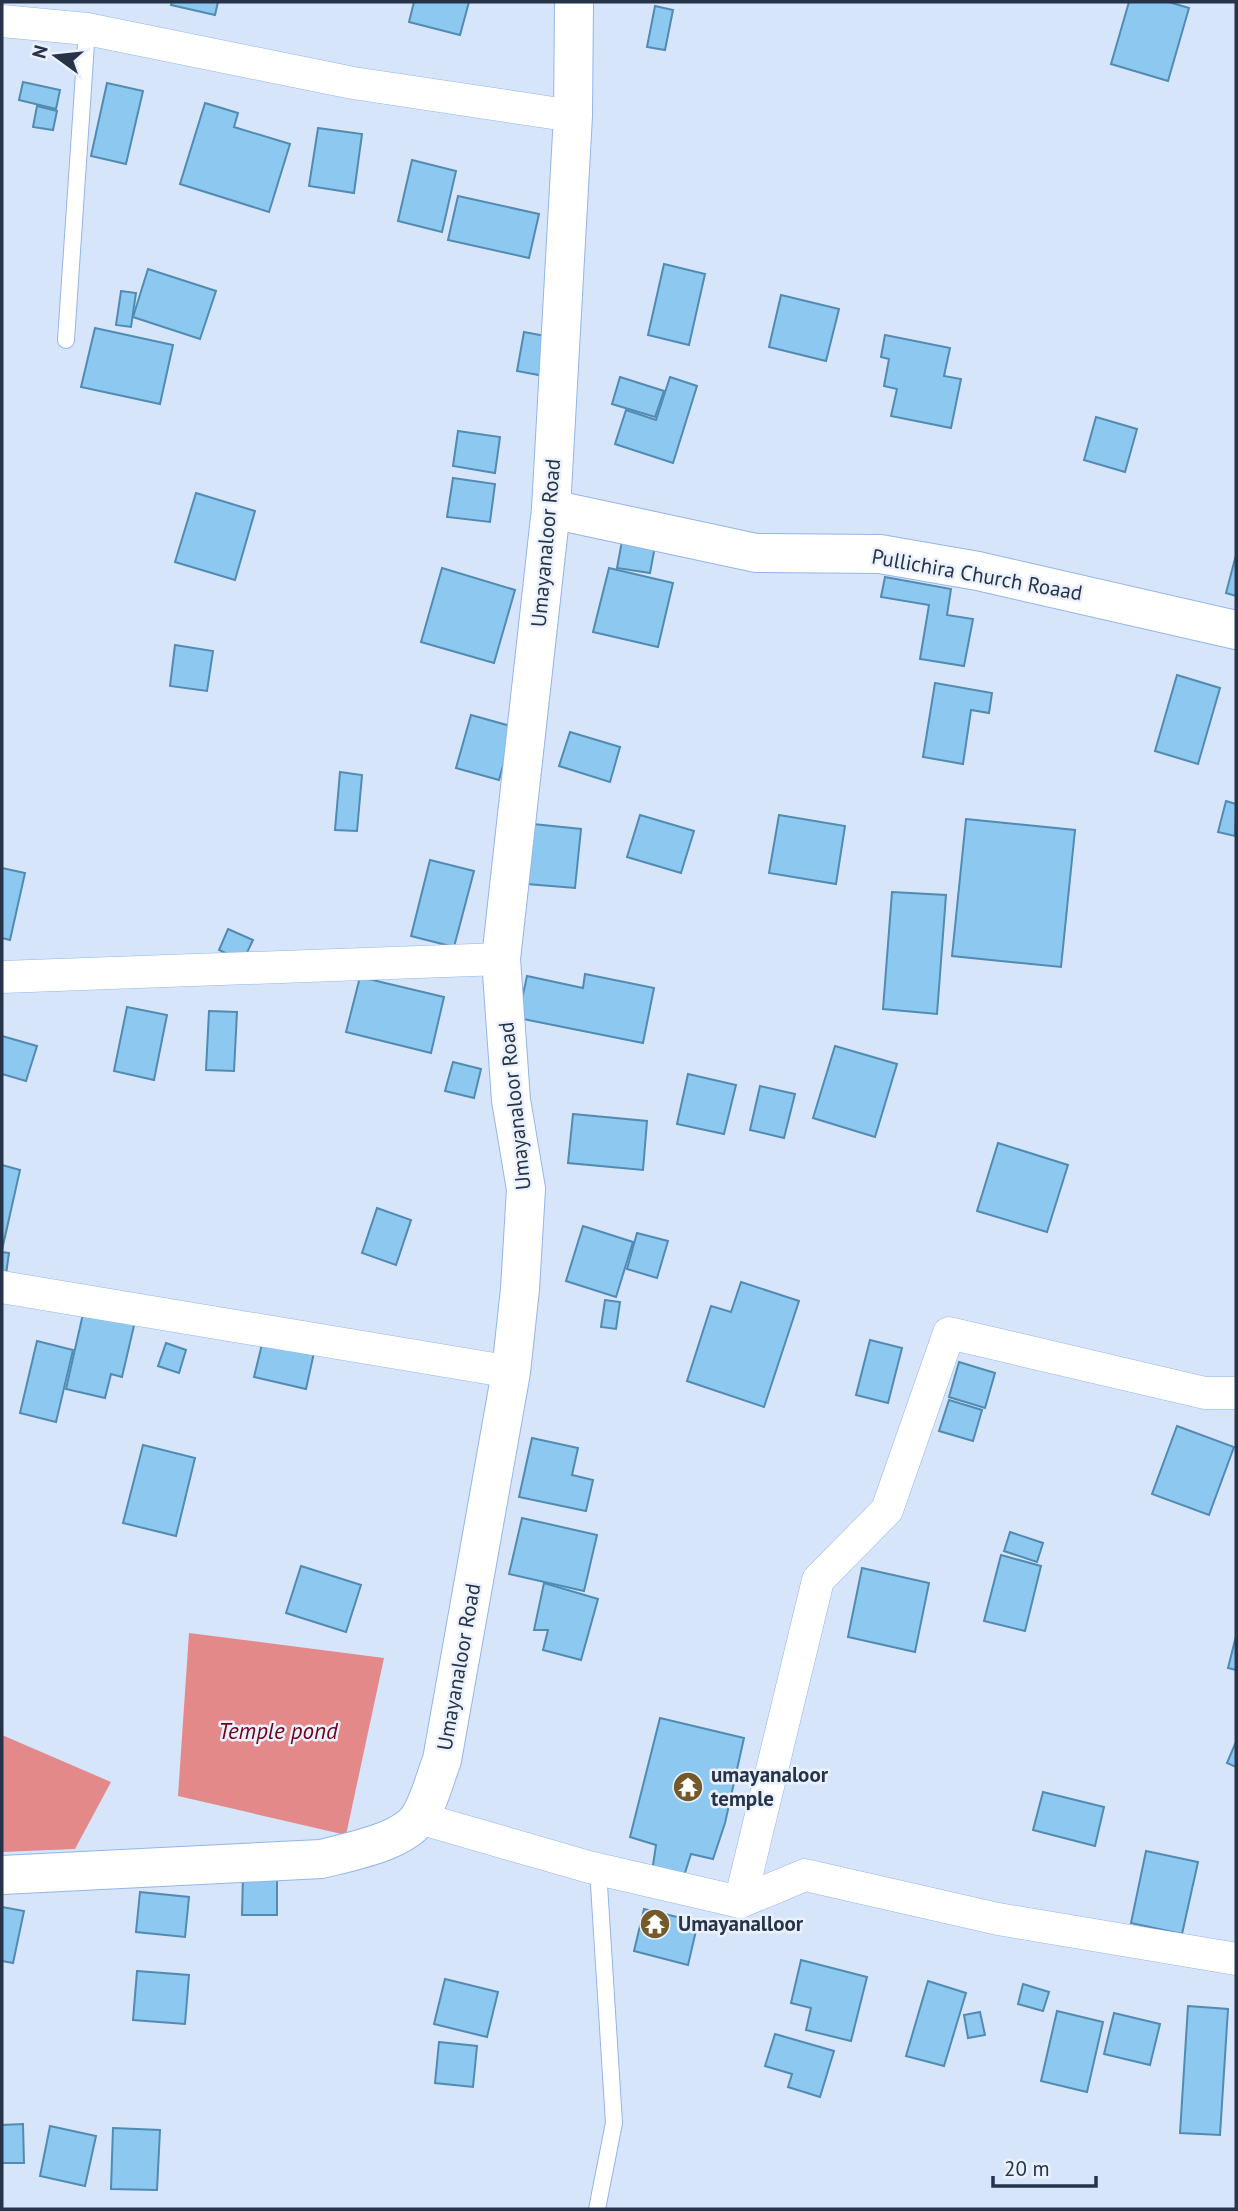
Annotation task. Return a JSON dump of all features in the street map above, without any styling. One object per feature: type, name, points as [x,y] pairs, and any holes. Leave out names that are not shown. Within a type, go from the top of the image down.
[{"type":"main road","name":"Umayanaloor Road","points":[[419,1818],[442,1760],[512,1372],[526,1189],[511,1100],[501,959],[551,509],[573,116],[574,2]]},
{"type":"main road","name":"Pullichira Church Roaad","points":[[551,509],[756,554],[880,554],[966,569],[1236,630]]},
{"type":"main road","points":[[2,1875],[321,1859],[401,1833],[419,1818]]},
{"type":"street","points":[[2,21],[87,29],[353,83],[573,116]]},
{"type":"street","points":[[2,977],[501,959]]},
{"type":"street","points":[[2,1287],[512,1372]]},
{"type":"street","points":[[740,1902],[818,1580],[887,1510],[949,1333],[1205,1393],[1236,1393]]},
{"type":"street","points":[[419,1818],[598,1869],[740,1902],[805,1875],[998,1919],[1236,1959]]},
{"type":"lane","points":[[66,340],[87,29]]},
{"type":"lane","points":[[597,2209],[614,2123],[598,1869]]},
{"type":"water","name":"Temple pond","points":[[189,1633],[384,1658],[346,1835],[178,1796]]},
{"type":"water","points":[[2,1735],[111,1782],[75,1849],[2,1852]]},
{"type":"building","points":[[172,2],[218,2],[215,15],[171,5]]},
{"type":"building","points":[[414,2],[469,2],[460,35],[409,22]]},
{"type":"building","points":[[1129,2],[1169,2],[1189,8],[1168,81],[1111,64]]},
{"type":"building","points":[[655,6],[673,10],[665,50],[647,47]]},
{"type":"building","points":[[23,82],[60,90],[56,109],[19,100]]},
{"type":"building","points":[[107,83],[143,91],[126,164],[91,156]]},
{"type":"building","points":[[205,103],[238,113],[234,127],[290,144],[269,212],[180,184]]},
{"type":"building","points":[[37,106],[57,111],[53,130],[33,127]]},
{"type":"building","points":[[318,128],[362,134],[354,193],[309,186]]},
{"type":"building","points":[[412,160],[456,171],[442,232],[398,221]]},
{"type":"building","points":[[458,196],[539,214],[529,258],[448,240]]},
{"type":"building","points":[[664,264],[705,274],[689,345],[648,335]]},
{"type":"building","points":[[148,269],[216,291],[200,339],[133,317]]},
{"type":"building","points":[[121,291],[136,293],[131,327],[116,325]]},
{"type":"building","points":[[781,295],[839,309],[826,361],[769,347]]},
{"type":"building","points":[[95,328],[173,345],[160,404],[81,387]]},
{"type":"building","points":[[524,332],[551,337],[544,376],[517,371]]},
{"type":"building","points":[[885,335],[950,348],[944,376],[961,379],[951,428],[891,416],[897,389],[884,386],[889,359],[881,357]]},
{"type":"building","points":[[620,377],[664,391],[655,417],[612,404]]},
{"type":"building","points":[[670,377],[697,386],[673,463],[615,444],[626,410],[656,420]]},
{"type":"building","points":[[1096,417],[1137,429],[1125,472],[1084,460]]},
{"type":"building","points":[[458,431],[500,437],[495,473],[453,466]]},
{"type":"building","points":[[453,478],[495,484],[490,522],[447,517]]},
{"type":"building","points":[[196,493],[255,511],[235,580],[175,562]]},
{"type":"building","points":[[622,541],[655,546],[650,573],[617,568]]},
{"type":"building","points":[[1236,555],[1236,596],[1226,593]]},
{"type":"building","points":[[442,568],[515,590],[494,663],[421,642]]},
{"type":"building","points":[[609,568],[673,583],[658,647],[593,632]]},
{"type":"building","points":[[885,577],[951,589],[947,615],[973,619],[964,666],[920,659],[929,605],[881,597]]},
{"type":"building","points":[[175,645],[213,651],[207,691],[170,686]]},
{"type":"building","points":[[1177,675],[1220,688],[1198,764],[1155,751]]},
{"type":"building","points":[[935,683],[992,693],[989,713],[971,710],[963,764],[923,757]]},
{"type":"building","points":[[471,715],[514,727],[499,780],[456,768]]},
{"type":"building","points":[[570,732],[620,747],[610,782],[559,766]]},
{"type":"building","points":[[340,772],[362,775],[357,831],[335,830]]},
{"type":"building","points":[[1226,801],[1236,804],[1235,836],[1218,832]]},
{"type":"building","points":[[640,815],[694,831],[681,873],[627,857]]},
{"type":"building","points":[[779,815],[845,826],[836,884],[769,873]]},
{"type":"building","points":[[966,819],[1075,830],[1061,967],[952,956]]},
{"type":"building","points":[[533,824],[581,829],[575,888],[527,884]]},
{"type":"building","points":[[430,860],[474,871],[454,947],[411,936]]},
{"type":"building","points":[[2,868],[25,873],[10,940],[2,938]]},
{"type":"building","points":[[892,892],[946,895],[937,1014],[883,1009]]},
{"type":"building","points":[[228,929],[253,940],[243,961],[219,950]]},
{"type":"building","points":[[585,974],[654,988],[643,1043],[518,1018],[527,976],[583,988]]},
{"type":"building","points":[[360,977],[444,997],[431,1053],[346,1032]]},
{"type":"building","points":[[127,1007],[167,1015],[154,1080],[114,1071]]},
{"type":"building","points":[[209,1011],[237,1012],[234,1071],[206,1070]]},
{"type":"building","points":[[2,1036],[37,1046],[26,1081],[2,1074]]},
{"type":"building","points":[[835,1046],[897,1064],[875,1137],[813,1118]]},
{"type":"building","points":[[453,1062],[481,1069],[474,1098],[445,1091]]},
{"type":"building","points":[[688,1074],[736,1085],[724,1134],[677,1124]]},
{"type":"building","points":[[760,1086],[795,1094],[784,1138],[750,1130]]},
{"type":"building","points":[[573,1114],[647,1121],[643,1170],[568,1163]]},
{"type":"building","points":[[998,1143],[1068,1165],[1047,1232],[977,1211]]},
{"type":"building","points":[[2,1165],[20,1170],[2,1250]]},
{"type":"building","points":[[377,1208],[411,1220],[396,1265],[362,1253]]},
{"type":"building","points":[[583,1226],[633,1242],[616,1297],[566,1281]]},
{"type":"building","points":[[637,1233],[668,1241],[657,1278],[627,1269]]},
{"type":"building","points":[[2,1252],[9,1253],[6,1274],[2,1274]]},
{"type":"building","points":[[741,1282],[799,1301],[764,1407],[687,1381],[711,1306],[731,1312]]},
{"type":"building","points":[[605,1300],[620,1302],[616,1329],[601,1327]]},
{"type":"building","points":[[85,1305],[136,1317],[122,1377],[111,1374],[105,1398],[66,1389]]},
{"type":"building","points":[[264,1336],[315,1348],[306,1389],[254,1377]]},
{"type":"building","points":[[870,1340],[902,1348],[888,1403],[856,1395]]},
{"type":"building","points":[[37,1341],[73,1350],[56,1422],[20,1413]]},
{"type":"building","points":[[166,1343],[186,1350],[179,1373],[158,1366]]},
{"type":"building","points":[[959,1362],[995,1373],[985,1408],[949,1397]]},
{"type":"building","points":[[949,1400],[982,1410],[973,1441],[939,1431]]},
{"type":"building","points":[[1177,1426],[1234,1447],[1209,1515],[1152,1494]]},
{"type":"building","points":[[532,1438],[578,1448],[572,1475],[593,1480],[586,1511],[519,1497]]},
{"type":"building","points":[[143,1445],[195,1458],[176,1536],[123,1523]]},
{"type":"building","points":[[522,1518],[597,1535],[584,1591],[509,1574]]},
{"type":"building","points":[[1010,1532],[1043,1543],[1037,1562],[1004,1551]]},
{"type":"building","points":[[1001,1555],[1041,1566],[1025,1631],[984,1621]]},
{"type":"building","points":[[301,1566],[361,1585],[346,1632],[286,1613]]},
{"type":"building","points":[[862,1568],[929,1583],[915,1652],[848,1637]]},
{"type":"building","points":[[544,1583],[598,1599],[581,1660],[543,1650],[548,1630],[534,1630]]},
{"type":"building","points":[[1236,1636],[1236,1670],[1228,1668]]},
{"type":"building","name":"umayanaloor temple","points":[[660,1718],[744,1738],[725,1823],[713,1859],[691,1854],[683,1879],[652,1872],[656,1845],[630,1837]]},
{"type":"building","points":[[1236,1745],[1236,1767],[1227,1763]]},
{"type":"building","points":[[1043,1792],[1104,1807],[1095,1846],[1033,1830]]},
{"type":"building","points":[[1146,1851],[1198,1862],[1182,1934],[1131,1923]]},
{"type":"building","points":[[243,1876],[277,1876],[277,1915],[242,1915]]},
{"type":"building","points":[[140,1892],[189,1897],[185,1937],[136,1932]]},
{"type":"building","points":[[2,1907],[24,1911],[13,1963],[2,1961]]},
{"type":"building","points":[[644,1909],[698,1922],[688,1965],[634,1951]]},
{"type":"building","points":[[801,1960],[867,1977],[851,2041],[806,2030],[811,2008],[791,2003]]},
{"type":"building","points":[[137,1971],[189,1975],[185,2024],[133,2020]]},
{"type":"building","points":[[445,1979],[498,1992],[487,2037],[434,2024]]},
{"type":"building","points":[[928,1981],[966,1993],[944,2066],[906,2056]]},
{"type":"building","points":[[1023,1984],[1049,1992],[1043,2011],[1018,2004]]},
{"type":"building","points":[[1188,2006],[1228,2009],[1220,2135],[1180,2133]]},
{"type":"building","points":[[1057,2011],[1103,2022],[1087,2092],[1041,2081]]},
{"type":"building","points":[[980,2012],[985,2035],[968,2038],[964,2015]]},
{"type":"building","points":[[1114,2013],[1160,2024],[1150,2065],[1104,2054]]},
{"type":"building","points":[[775,2034],[834,2051],[820,2097],[788,2087],[792,2074],[765,2066]]},
{"type":"building","points":[[439,2042],[477,2046],[473,2087],[435,2083]]},
{"type":"building","points":[[23,2124],[24,2163],[2,2163],[2,2125]]},
{"type":"building","points":[[50,2126],[96,2136],[85,2186],[40,2176]]},
{"type":"building","points":[[113,2128],[160,2130],[157,2190],[111,2189]]},
{"type":"place","name":"umayanaloor temple","points":[[688,1787]]},
{"type":"place","name":"Umayanalloor","points":[[655,1924]]}]
